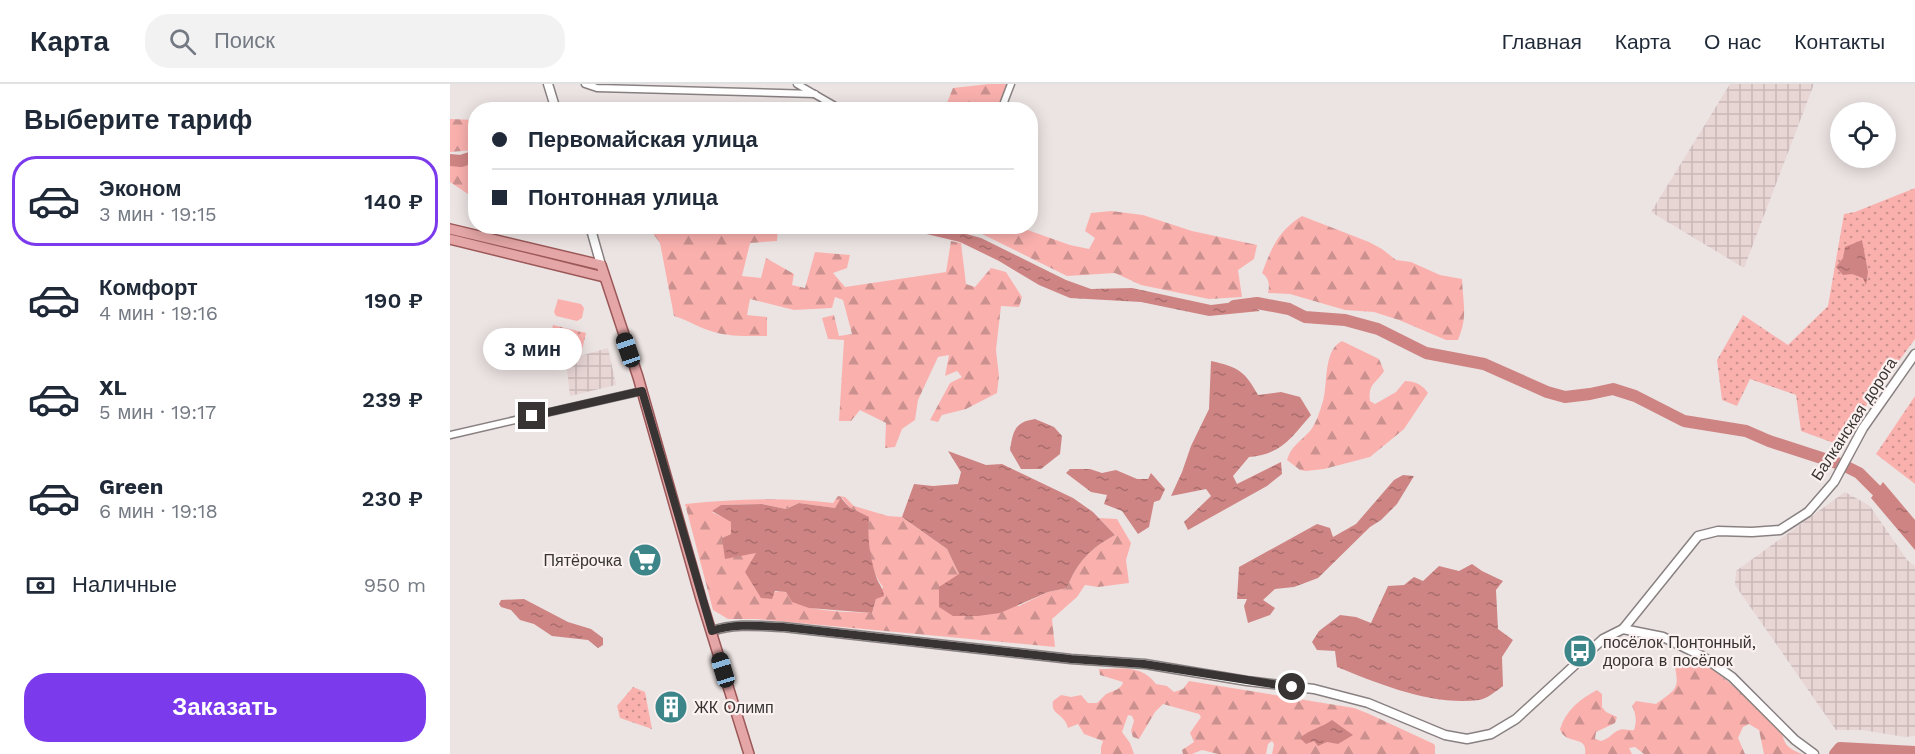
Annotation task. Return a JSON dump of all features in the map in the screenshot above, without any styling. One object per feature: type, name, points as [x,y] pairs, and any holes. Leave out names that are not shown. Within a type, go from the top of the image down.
[{"type":"main road","points":[[450,230],[601,265],[642,391],[748,754]]},
{"type":"main road","points":[[450,239],[604,278]]},
{"type":"street","points":[[548,84],[554,102]]},
{"type":"street","points":[[585,84],[597,88],[815,94]]},
{"type":"street","points":[[797,84],[828,102]]},
{"type":"street","points":[[1004,102],[1011,84]]},
{"type":"street","points":[[592,234],[601,265]]},
{"type":"street","name":"Балканская дорога","points":[[1623,629],[1698,536],[1718,531],[1780,530],[1808,512],[1834,482],[1848,453],[1877,407],[1915,354]]},
{"type":"street","points":[[450,435],[642,391]]},
{"type":"street","points":[[712,631],[729,626],[783,627],[1071,659],[1144,664],[1333,693],[1390,711],[1444,735],[1467,739],[1491,734],[1516,719],[1603,639],[1623,629],[1663,637],[1702,656],[1732,677],[1795,740],[1814,754]]},
{"type":"shaded area","points":[[1730,84],[1814,84],[1744,268],[1651,212]]},
{"type":"shaded area","points":[[608,348],[616,385],[570,396],[566,360]]},
{"type":"shaded area","points":[[1845,492],[1870,506],[1907,560],[1915,566],[1915,736],[1905,737],[1862,730],[1836,730],[1735,585],[1736,571]]},
{"type":"green space","points":[[1008,84],[1000,102],[947,102],[953,88]]},
{"type":"green space","points":[[450,119],[468,120],[468,151],[450,152]]},
{"type":"green space","points":[[468,165],[468,194],[450,182],[450,166]]},
{"type":"green space","points":[[1915,188],[1915,339],[1858,417],[1842,446],[1801,431],[1796,395],[1750,379],[1737,406],[1722,400],[1717,360],[1743,315],[1788,345],[1828,306],[1844,214],[1855,212]]},
{"type":"green space","points":[[1111,211],[1143,215],[1192,231],[1257,245],[1254,259],[1238,270],[1242,297],[1209,299],[1141,285],[1115,273],[1067,276],[982,234],[1038,234],[1089,249],[1095,238],[1085,231],[1091,213]]},
{"type":"green space","points":[[1302,216],[1369,242],[1396,260],[1411,262],[1440,275],[1462,279],[1464,317],[1458,340],[1446,340],[1374,312],[1345,310],[1290,294],[1268,293],[1268,282],[1262,273],[1269,255],[1281,234]]},
{"type":"green space","points":[[653,234],[778,234],[777,241],[750,243],[742,276],[761,278],[766,258],[794,274],[792,285],[805,288],[815,252],[850,255],[847,268],[833,273],[845,287],[946,272],[951,241],[961,243],[966,284],[975,287],[991,268],[1006,272],[1022,297],[1019,307],[1001,306],[996,350],[999,376],[997,393],[966,409],[942,415],[938,422],[930,420],[950,383],[962,377],[957,371],[945,376],[949,355],[938,357],[918,400],[915,420],[902,429],[895,447],[885,448],[886,423],[860,410],[851,421],[839,421],[844,340],[828,339],[822,318],[834,315],[839,336],[852,334],[843,300],[835,297],[832,308],[794,310],[750,299],[747,315],[767,317],[767,336],[727,335],[704,329],[674,316],[660,243]]},
{"type":"green space","points":[[558,299],[581,304],[584,308],[582,318],[577,321],[556,316],[554,312]]},
{"type":"green space","points":[[553,325],[586,333],[582,350],[549,342]]},
{"type":"green space","points":[[1342,341],[1379,359],[1384,371],[1371,387],[1370,401],[1375,404],[1396,392],[1405,381],[1418,384],[1428,393],[1404,429],[1370,457],[1324,469],[1300,470],[1287,460],[1293,448],[1310,431],[1316,421],[1323,401],[1329,359],[1336,345]]},
{"type":"green space","points":[[1915,396],[1915,484],[1876,454]]},
{"type":"green space","points":[[838,496],[845,497],[854,506],[888,516],[902,517],[947,549],[959,574],[1019,606],[1048,592],[1067,588],[1080,563],[1099,545],[1115,535],[1099,518],[1117,519],[1131,543],[1126,560],[1129,583],[1098,587],[1085,585],[1077,597],[1052,619],[1055,647],[756,619],[728,619],[713,610],[685,504],[759,499],[833,503]],"holes":[[[842,498],[849,507],[868,517],[872,563],[883,587],[872,613],[811,608],[785,592],[772,593],[762,598],[755,586],[756,553],[722,538],[731,534],[731,521],[712,512],[721,505],[762,504],[786,509],[799,503],[835,508]]]},
{"type":"green space","points":[[1685,656],[1723,677],[1782,732],[1788,746],[1802,754],[1764,754],[1759,730],[1749,724],[1743,727],[1738,738],[1745,754],[1644,754],[1635,747],[1629,748],[1632,754],[1585,754],[1583,744],[1563,734],[1560,729],[1570,711],[1579,701],[1597,690],[1602,694],[1602,707],[1606,712],[1617,717],[1615,723],[1596,732],[1595,739],[1604,740],[1621,729],[1634,730],[1636,718],[1632,706],[1636,701],[1656,704],[1673,691],[1677,678],[1674,662]]},
{"type":"green space","points":[[1099,669],[1137,670],[1156,684],[1167,686],[1174,692],[1183,689],[1189,681],[1354,708],[1434,744],[1435,754],[1272,754],[1274,744],[1272,741],[1268,744],[1266,754],[1218,754],[1202,750],[1192,754],[1183,754],[1182,750],[1194,742],[1190,733],[1201,717],[1199,714],[1163,704],[1155,712],[1139,739],[1133,737],[1131,731],[1134,721],[1132,716],[1128,715],[1122,732],[1134,754],[1101,754],[1103,741],[1084,734],[1078,724],[1068,728],[1065,721],[1054,710],[1053,705],[1053,701],[1061,695],[1071,697],[1081,695],[1088,703],[1097,703],[1106,694],[1122,685],[1123,682],[1100,675]]},
{"type":"green space","points":[[633,687],[645,692],[652,729],[620,718],[617,706]]},
{"type":"water","points":[[927,234],[967,234],[981,238],[1066,280],[1091,289],[1132,288],[1211,305],[1243,301],[1260,311],[1209,316],[1141,302],[1070,298],[1039,285],[999,261],[960,242]]},
{"type":"water","points":[[1862,240],[1868,272],[1866,285],[1863,278],[1852,274],[1843,275],[1836,267],[1843,258],[1845,247]]},
{"type":"water","points":[[1211,361],[1240,371],[1258,395],[1281,392],[1300,397],[1311,415],[1285,444],[1270,452],[1249,457],[1233,476],[1237,484],[1281,462],[1282,474],[1267,486],[1188,530],[1184,522],[1211,496],[1206,489],[1171,496],[1209,409]]},
{"type":"water","points":[[1035,419],[1054,427],[1062,436],[1060,454],[1041,469],[1021,469],[1010,450],[1012,438],[1019,425]]},
{"type":"water","points":[[948,451],[986,465],[1002,464],[1073,498],[1093,512],[1115,535],[1099,545],[1080,563],[1067,588],[1048,592],[1000,613],[953,616],[939,607],[939,587],[959,574],[947,549],[902,517],[914,484],[933,486],[958,484],[961,472]]},
{"type":"water","points":[[1070,469],[1090,469],[1102,473],[1116,470],[1137,479],[1148,479],[1151,473],[1165,489],[1160,500],[1154,502],[1149,527],[1138,534],[1122,511],[1104,504],[1107,495],[1091,492],[1066,473]]},
{"type":"water","points":[[1403,475],[1414,476],[1397,504],[1381,520],[1370,527],[1318,578],[1294,587],[1275,589],[1263,600],[1275,608],[1270,615],[1248,623],[1244,606],[1247,599],[1237,599],[1239,567],[1317,524],[1330,528],[1333,537],[1356,524],[1394,480]]},
{"type":"water","points":[[1883,482],[1915,520],[1915,550],[1871,498]]},
{"type":"water","points":[[841,498],[849,507],[869,517],[871,556],[884,596],[876,599],[872,613],[809,608],[792,602],[786,592],[775,591],[772,599],[761,598],[745,572],[756,553],[725,559],[722,538],[731,534],[731,522],[712,511],[721,505],[762,504],[786,509],[799,503],[835,508]]},
{"type":"water","points":[[1472,564],[1503,581],[1496,590],[1498,629],[1513,640],[1502,657],[1503,686],[1485,698],[1461,701],[1443,700],[1406,692],[1337,667],[1335,651],[1317,650],[1312,642],[1319,631],[1340,615],[1356,617],[1371,623],[1388,586],[1404,585],[1414,577],[1423,581],[1439,566],[1459,571]]},
{"type":"water","points":[[524,599],[568,622],[591,629],[603,638],[603,645],[598,648],[588,640],[552,636],[534,624],[520,620],[511,610],[499,604],[501,600]]},
{"type":"water","points":[[1332,720],[1353,735],[1338,744],[1327,742],[1318,746],[1314,741],[1306,744],[1300,738],[1324,725]]},
{"type":"waterway","points":[[450,160],[461,161],[468,159]]},
{"type":"waterway","points":[[1234,306],[1257,303],[1289,309],[1305,317],[1345,320],[1378,329],[1426,353],[1484,364],[1547,392],[1565,397],[1613,389],[1635,396],[1684,421],[1746,431],[1769,441],[1843,465],[1859,473],[1888,502]]},
{"type":"waterway","points":[[1835,754],[1840,748],[1915,752]]},
{"type":"place","name":"Пятёрочка","points":[[645,560]]},
{"type":"place","name":"посёлок Понтонный, дорога в посёлок","points":[[1580,651]]},
{"type":"place","name":"ЖК Олимп","points":[[671,707]]},
{"type":"route","points":[[532,416],[642,391],[712,631],[729,626],[783,627],[1071,659],[1144,664],[1292,687]]}]
